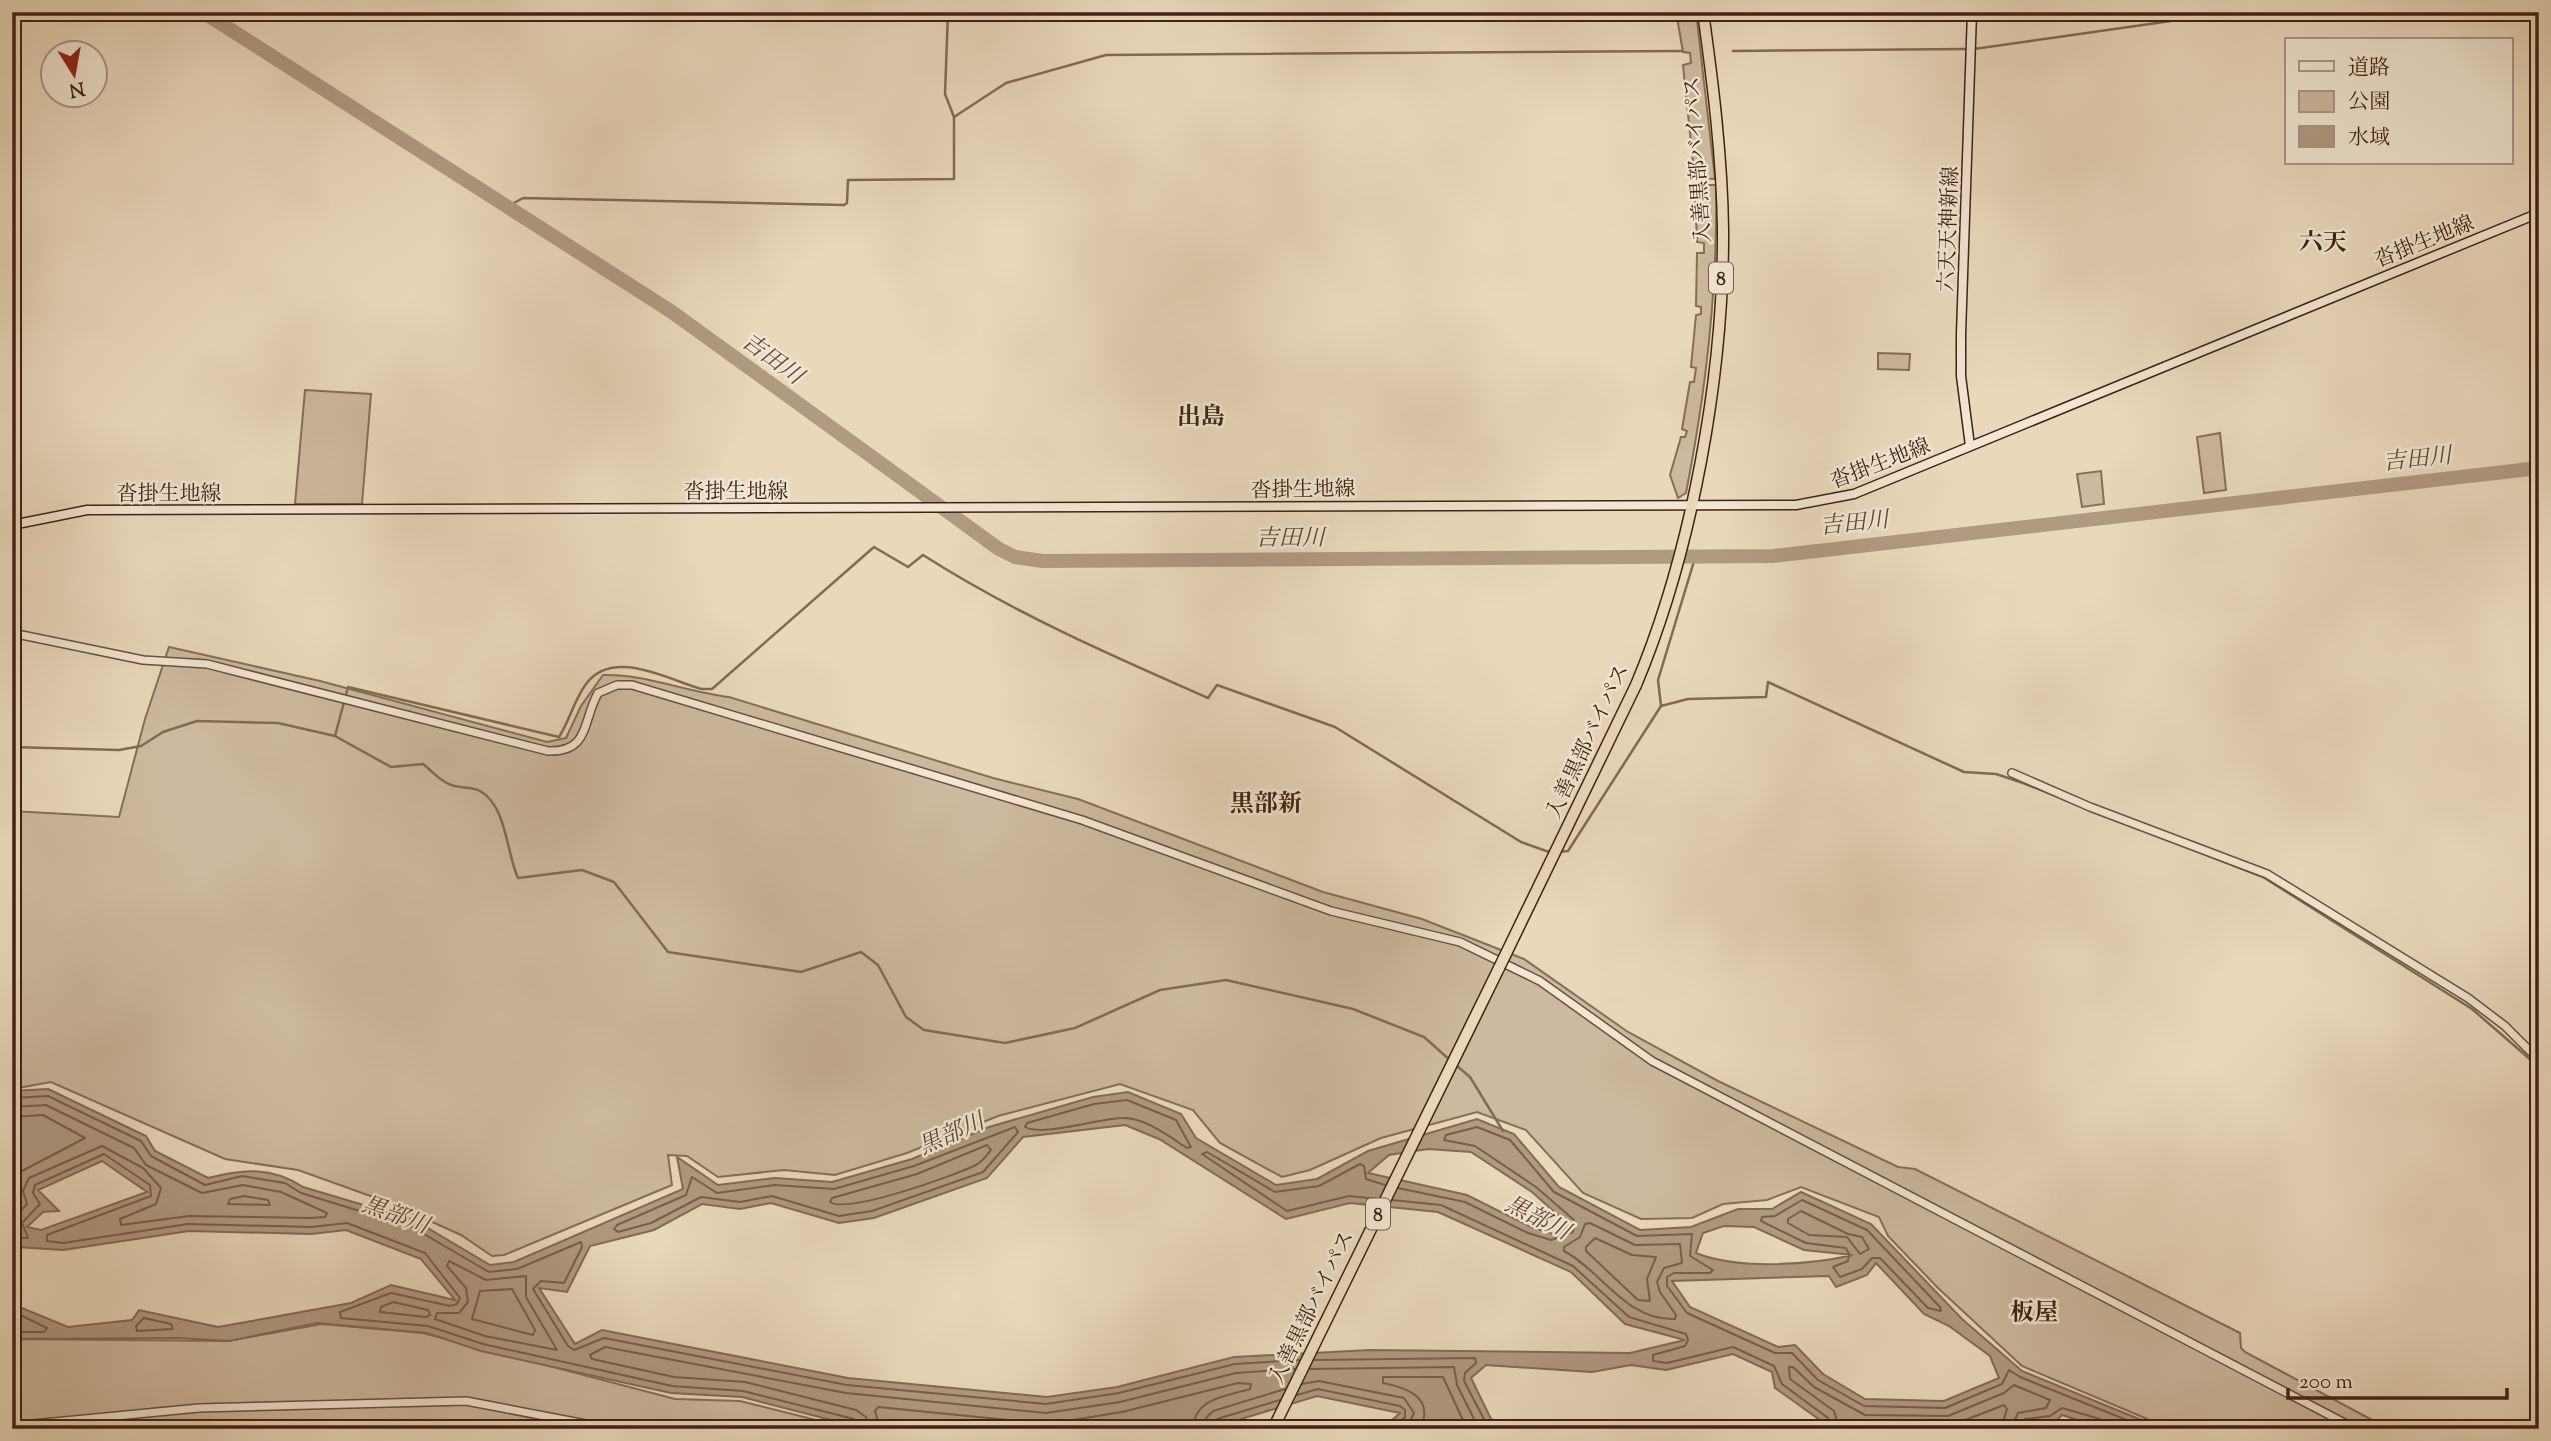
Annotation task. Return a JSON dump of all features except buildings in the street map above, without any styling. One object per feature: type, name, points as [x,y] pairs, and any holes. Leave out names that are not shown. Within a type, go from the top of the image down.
[{"type":"highway","name":"入善黒部バイパス","points":[[1273,1429],[1636,685],[1671,587],[1690,506],[1716,353],[1723,229],[1714,97],[1703,12]]},
{"type":"main road","name":"六天天神新線","points":[[1970,446],[1961,376],[1961,334],[1972,12]]},
{"type":"main road","name":"沓掛生地線","points":[[12,525],[87,510],[1690,506],[1796,505],[1830,501],[2539,213]]},
{"type":"street","points":[[12,633],[143,660],[207,664],[548,751],[574,747],[581,739],[598,693],[617,685],[632,685],[1082,820],[1331,911],[1461,942],[1540,981],[1651,1060],[2356,1429]]},
{"type":"street","points":[[2012,772],[2090,807],[2267,874],[2468,998],[2505,1026],[2539,1060]]},
{"type":"street","points":[[12,1426],[199,1408],[466,1401],[612,1429]]},
{"type":"green space","points":[[1676,12],[1696,12],[1715,179],[1696,178],[1694,172],[1683,65],[1691,63],[1690,53],[1683,52]]},
{"type":"green space","points":[[1703,185],[1716,185],[1713,302],[1693,455],[1686,493],[1678,498],[1670,475],[1681,437],[1685,437],[1687,431],[1682,429],[1690,382],[1694,382],[1696,368],[1691,367],[1696,315],[1701,314],[1701,307],[1696,306],[1697,253],[1704,253],[1704,243],[1697,242],[1695,191],[1703,191]]},
{"type":"green space","points":[[1878,353],[1910,354],[1909,370],[1878,369]]},
{"type":"green space","points":[[305,390],[371,394],[362,504],[295,504]]},
{"type":"green space","points":[[2220,433],[2226,490],[2204,493],[2197,437]]},
{"type":"green space","points":[[2101,471],[2104,504],[2082,507],[2077,474]]},
{"type":"green space","points":[[169,647],[320,681],[547,742],[566,738],[581,706],[603,675],[635,677],[729,697],[993,778],[1078,799],[1323,892],[1422,919],[1524,959],[1628,1032],[1718,1081],[1898,1167],[1915,1169],[2240,1333],[2241,1348],[2245,1352],[2389,1429],[2172,1429],[2022,1366],[1938,1288],[1888,1236],[1879,1217],[1801,1187],[1767,1200],[1723,1204],[1692,1218],[1641,1219],[1583,1193],[1526,1130],[1477,1112],[1381,1138],[1310,1170],[1282,1177],[1220,1143],[1193,1110],[1120,1084],[998,1116],[907,1153],[835,1175],[784,1170],[718,1177],[687,1156],[668,1155],[672,1185],[504,1255],[492,1256],[461,1235],[390,1203],[298,1170],[225,1159],[51,1082],[12,1089],[12,811],[119,817],[145,719]]},
{"type":"green space","points":[[322,1324],[423,1333],[675,1399],[740,1401],[852,1429],[501,1429],[439,1420],[212,1429],[12,1429],[12,1339],[228,1341]]},
{"type":"water","points":[[48,1089],[146,1136],[155,1151],[208,1178],[245,1171],[279,1175],[303,1187],[414,1220],[490,1265],[514,1262],[683,1189],[677,1157],[718,1185],[775,1178],[832,1182],[912,1159],[989,1127],[1093,1097],[1128,1092],[1181,1114],[1196,1138],[1276,1185],[1317,1179],[1368,1151],[1477,1119],[1514,1134],[1559,1187],[1640,1230],[1691,1227],[1738,1209],[1772,1209],[1801,1192],[1871,1224],[1962,1319],[2022,1371],[2139,1419],[2179,1429],[2105,1429],[2062,1415],[2054,1423],[1990,1429],[1823,1429],[1824,1423],[1775,1388],[1772,1372],[1733,1354],[1666,1370],[1631,1365],[1592,1372],[1486,1365],[1471,1378],[1491,1419],[1514,1429],[1382,1429],[1400,1413],[1317,1396],[1208,1429],[866,1429],[742,1397],[671,1393],[481,1351],[427,1333],[317,1323],[229,1341],[178,1338],[12,1339],[12,1304],[68,1327],[132,1320],[139,1310],[218,1327],[351,1303],[391,1285],[455,1300],[421,1259],[346,1230],[311,1234],[189,1231],[63,1250],[17,1247],[12,1243],[12,1091]],"holes":[[[1125,1125],[1159,1139],[1286,1219],[1350,1203],[1438,1212],[1571,1272],[1625,1324],[1685,1340],[1630,1353],[1370,1350],[1234,1357],[1117,1387],[1047,1397],[848,1378],[602,1330],[575,1344],[539,1288],[567,1292],[590,1246],[654,1230],[702,1204],[740,1209],[771,1203],[839,1223],[874,1218],[987,1178],[1023,1137]],[[1428,1149],[1471,1152],[1532,1192],[1570,1226],[1553,1234],[1531,1227],[1467,1195],[1368,1173],[1389,1155]],[[102,1161],[147,1192],[41,1230],[27,1227],[43,1212],[59,1211],[38,1190]],[[1724,1226],[1754,1227],[1804,1250],[1853,1255],[1795,1263],[1732,1262],[1696,1253],[1703,1233]],[[1876,1263],[1924,1314],[1949,1326],[1990,1356],[1999,1378],[1944,1401],[1865,1399],[1823,1374],[1795,1345],[1778,1347],[1690,1307],[1672,1281],[1829,1276],[1836,1287],[1867,1275]]]},
{"type":"waterway","name":"吉田川","points":[[203,12],[672,312],[999,549],[1015,557],[1043,561],[1773,556],[2539,468]]},
{"type":"waterway","points":[[507,207],[523,198],[844,205],[847,203],[848,180],[954,179],[954,117],[945,94],[948,12]]},
{"type":"waterway","points":[[1974,49],[2234,12]]},
{"type":"waterway","points":[[1733,51],[1967,49]]},
{"type":"waterway","points":[[954,117],[1006,83],[1106,55],[1681,51]]},
{"type":"waterway","points":[[335,736],[348,687],[559,737],[586,684],[597,673],[611,668],[641,669],[701,689],[712,689],[874,547],[908,567],[923,555],[1027,614],[1208,698],[1217,685],[1335,727],[1521,842],[1552,853]]},
{"type":"waterway","points":[[1661,706],[1658,680],[1695,558]]},
{"type":"waterway","points":[[1558,852],[1568,851],[1661,706],[1688,699],[1766,697],[1768,682],[1964,772],[1996,774],[2023,783],[2263,877],[2472,1009],[2539,1067]]},
{"type":"waterway","points":[[12,747],[119,750],[141,746],[163,732],[197,721],[278,723],[335,736],[391,767],[423,764],[449,784],[480,791],[489,798],[501,818],[518,878],[582,870],[614,882],[668,952],[801,972],[861,952],[878,965],[906,1017],[924,1030],[1005,1043],[1075,1028],[1160,990],[1226,980],[1353,1009],[1424,1037],[1451,1061]]},
{"type":"waterway","points":[[1456,1065],[1470,1077],[1503,1131]]},
{"type":"district","name":"六天","points":[[2323,242]]},
{"type":"district","name":"出島","points":[[1201,416]]},
{"type":"district","name":"黒部新","points":[[1266,803]]},
{"type":"district","name":"板屋","points":[[2034,1312]]},
{"type":"water label","name":"黒部川","points":[[951,1133]]},
{"type":"water label","name":"黒部川","points":[[396,1214]]},
{"type":"water label","name":"黒部川","points":[[1538,1217]]}]
